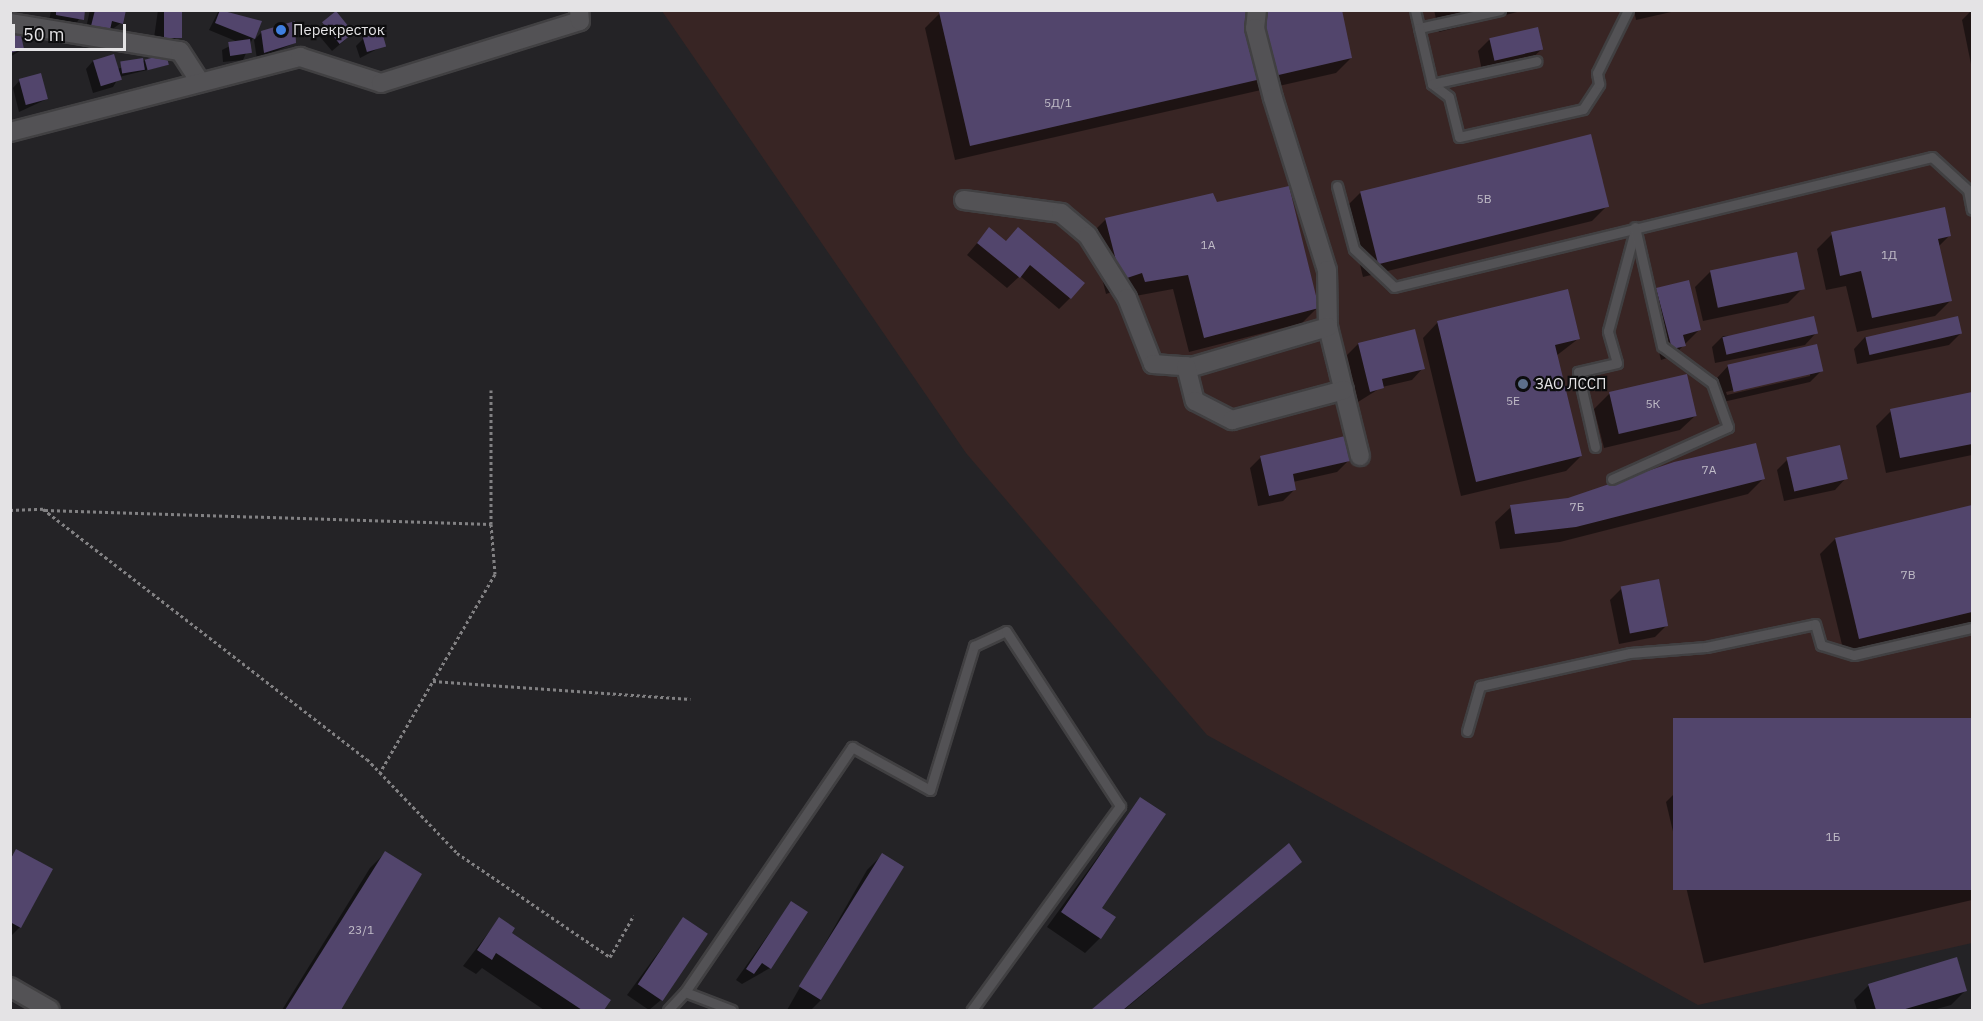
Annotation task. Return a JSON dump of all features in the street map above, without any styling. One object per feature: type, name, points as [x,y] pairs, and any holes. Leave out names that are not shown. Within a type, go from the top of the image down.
[{"type":"street","points":[[10,132],[198,80],[300,57],[381,83],[580,21],[579,10]]},
{"type":"street","points":[[1257,10],[1255,28],[1282,127],[1327,270],[1328,327],[1360,456]]},
{"type":"street","points":[[10,23],[180,51],[198,80]]},
{"type":"street","points":[[964,200],[1061,213],[1088,236],[1127,298],[1153,364],[1186,366],[1328,327]]},
{"type":"street","points":[[1186,366],[1195,400],[1232,420],[1344,390]]},
{"type":"street","points":[[10,987],[50,1011]]},
{"type":"lane","points":[[1414,10],[1432,84],[1449,97],[1459,137],[1583,109],[1599,84],[1597,73],[1628,10]]},
{"type":"lane","points":[[1419,28],[1500,10]]},
{"type":"lane","points":[[1432,84],[1537,61]]},
{"type":"lane","points":[[1337,186],[1354,249],[1394,287],[1932,157],[1968,190],[1972,210]]},
{"type":"lane","points":[[1595,447],[1578,372],[1617,363],[1608,331],[1635,227]]},
{"type":"lane","points":[[1612,479],[1728,427],[1712,382],[1662,346],[1635,227]]},
{"type":"lane","points":[[1467,731],[1480,686],[1630,653],[1706,647],[1815,624],[1821,645],[1854,655],[1972,628]]},
{"type":"lane","points":[[668,1011],[685,992],[852,747],[930,790],[974,646],[1006,631],[1120,806],[972,1011]]},
{"type":"lane","points":[[685,992],[732,1011]]},
{"type":"path","points":[[380,772],[495,574],[491,524],[491,390]]},
{"type":"path","points":[[10,510],[491,524]]},
{"type":"path","points":[[43,510],[380,772],[457,853],[610,957],[634,915]]},
{"type":"path","points":[[433,681],[690,699]]},
{"type":"shaded area","points":[[662,11],[1972,11],[1972,943],[1698,1005],[1207,735],[966,453]]},
{"type":"building","points":[[56,10],[85,10],[84,20],[56,15]]},
{"type":"building","points":[[95,10],[126,10],[123,24],[112,21],[110,30],[91,26]]},
{"type":"building","points":[[164,10],[182,10],[182,38],[164,38]]},
{"type":"building","points":[[220,10],[262,21],[255,39],[215,23]]},
{"type":"building","points":[[945,10],[1342,10],[1352,58],[970,146],[939,12]]},
{"type":"building","points":[[336,11],[354,33],[340,44],[322,22]]},
{"type":"building","points":[[295,21],[296,43],[264,53],[261,31]]},
{"type":"building","points":[[1538,27],[1543,49],[1494,61],[1489,38]]},
{"type":"building","points":[[20,31],[24,49],[10,53],[10,33]]},
{"type":"building","points":[[382,32],[386,46],[367,52],[363,38]]},
{"type":"building","points":[[250,39],[252,53],[230,56],[228,42]]},
{"type":"building","points":[[114,54],[122,80],[101,86],[93,60]]},
{"type":"building","points":[[166,54],[169,65],[148,70],[145,60]]},
{"type":"building","points":[[143,58],[145,70],[122,73],[120,62]]},
{"type":"building","points":[[41,73],[48,99],[26,105],[19,79]]},
{"type":"building","points":[[1591,134],[1609,207],[1378,264],[1360,192]]},
{"type":"building","points":[[1289,186],[1319,308],[1204,338],[1188,275],[1145,282],[1142,273],[1121,280],[1105,218],[1213,193],[1217,202]]},
{"type":"building","points":[[1945,207],[1951,236],[1938,239],[1952,301],[1872,318],[1861,271],[1840,276],[1831,232]]},
{"type":"building","points":[[989,227],[1006,241],[1018,227],[1085,283],[1071,299],[1030,265],[1020,278],[977,243]]},
{"type":"building","points":[[1797,252],[1805,289],[1718,308],[1710,271]]},
{"type":"building","points":[[1689,280],[1701,330],[1683,335],[1686,346],[1672,349],[1656,288]]},
{"type":"building","points":[[1568,289],[1580,339],[1555,345],[1582,456],[1476,482],[1437,321]]},
{"type":"building","points":[[1814,316],[1818,334],[1726,355],[1722,337]]},
{"type":"building","points":[[1958,316],[1962,334],[1869,355],[1865,337]]},
{"type":"building","points":[[1415,329],[1425,369],[1382,379],[1384,388],[1370,392],[1358,343]]},
{"type":"building","points":[[1817,344],[1823,371],[1734,392],[1727,365]]},
{"type":"building","points":[[1687,374],[1697,416],[1619,434],[1609,392]]},
{"type":"building","points":[[1972,392],[1972,444],[1900,458],[1890,409]]},
{"type":"building","points":[[1345,436],[1350,461],[1293,474],[1296,490],[1269,496],[1260,456]]},
{"type":"building","points":[[1756,443],[1765,479],[1576,527],[1515,534],[1510,505],[1568,498],[1674,462]]},
{"type":"building","points":[[1840,445],[1848,479],[1794,491],[1786,457]]},
{"type":"building","points":[[1972,505],[1972,612],[1859,639],[1835,538]]},
{"type":"building","points":[[1659,579],[1668,626],[1630,634],[1621,586]]},
{"type":"building","points":[[1673,718],[1972,718],[1972,890],[1673,890]]},
{"type":"building","points":[[1140,797],[1166,814],[1102,908],[1116,917],[1101,939],[1061,912]]},
{"type":"building","points":[[1289,843],[1302,862],[1123,1010],[1091,1010]]},
{"type":"building","points":[[16,849],[53,869],[21,928],[10,922],[10,860]]},
{"type":"building","points":[[385,851],[422,874],[341,1010],[285,1010]]},
{"type":"building","points":[[882,853],[904,867],[821,1000],[799,986]]},
{"type":"building","points":[[791,901],[808,912],[771,969],[762,963],[754,974],[746,969]]},
{"type":"building","points":[[499,917],[515,928],[512,933],[611,1000],[604,1010],[582,1010],[496,953],[492,960],[477,950]]},
{"type":"building","points":[[683,917],[708,934],[663,1001],[638,984]]},
{"type":"building","points":[[1957,957],[1967,991],[1902,1010],[1876,1010],[1868,984]]},
{"type":"place","name":"Перекресток","points":[[281,30]]},
{"type":"place","name":"ЗАО ЛССП","points":[[1523,384]]}]
